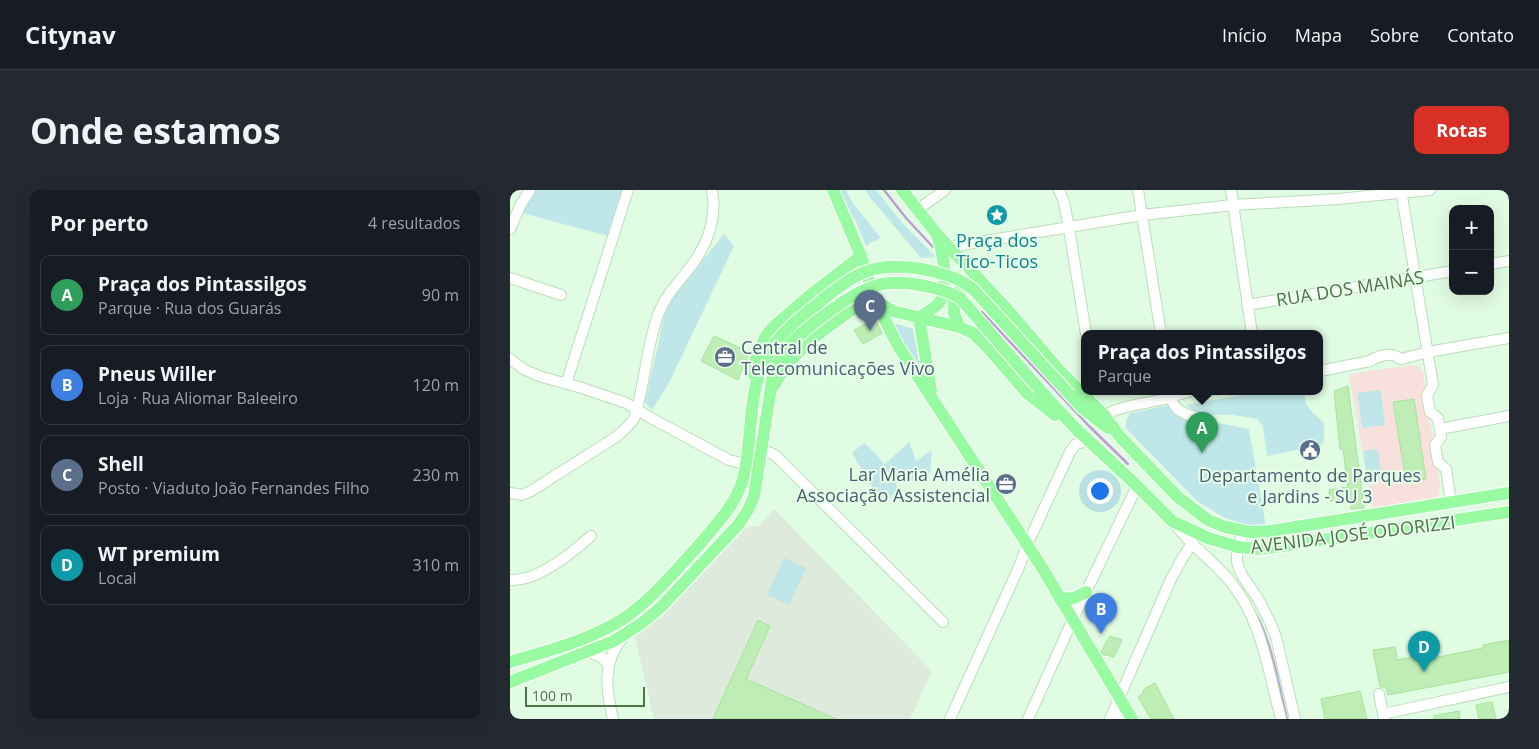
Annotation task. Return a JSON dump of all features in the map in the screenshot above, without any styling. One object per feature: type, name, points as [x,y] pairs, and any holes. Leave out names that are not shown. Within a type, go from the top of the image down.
[{"type":"main road","points":[[833,190],[861,256],[876,300],[898,346],[1027,545],[1131,716]]},
{"type":"main road","points":[[902,190],[936,233],[1059,370],[1081,389]]},
{"type":"main road","points":[[919,317],[936,306],[943,293],[943,262],[936,233]]},
{"type":"main road","points":[[510,662],[596,633],[627,616],[678,568],[730,509],[738,494],[746,464],[756,357],[766,336],[792,310],[861,256]]},
{"type":"main road","points":[[848,266],[857,272],[863,290],[864,298],[862,303]]},
{"type":"main road","points":[[754,393],[760,371],[779,348],[791,325],[838,287],[854,276],[870,270],[887,267],[921,269],[955,277],[973,289],[1070,396],[1090,415],[1120,437]]},
{"type":"main road","points":[[510,682],[624,636],[661,607],[738,524],[748,510],[754,496],[779,348],[845,302],[879,284],[900,283],[923,286],[947,292],[960,298],[1039,389],[1088,441],[1172,521]]},
{"type":"main road","points":[[959,327],[955,319],[953,307],[956,292],[967,286],[977,286],[990,291]]},
{"type":"main road","points":[[770,398],[775,384],[794,356],[816,336],[862,303],[876,300],[892,312],[959,327],[973,333],[1027,393],[1076,428]]},
{"type":"main road","points":[[919,317],[933,401]]},
{"type":"main road","points":[[1091,397],[1120,437]]},
{"type":"main road","name":"AVENIDA JOSÉ ODORIZZI","points":[[1120,437],[1178,497],[1196,512],[1226,528],[1246,531],[1270,531],[1509,493]]},
{"type":"main road","name":"AVENIDA JOSÉ ODORIZZI","points":[[1172,521],[1200,534],[1238,547],[1259,549],[1509,512]]},
{"type":"main road","points":[[1060,599],[1074,598],[1086,592]]},
{"type":"street","points":[[510,229],[521,204],[530,190]]},
{"type":"street","points":[[566,384],[628,190]]},
{"type":"street","points":[[510,493],[517,495],[527,493],[616,437],[634,419],[654,328],[660,310],[672,290],[693,264],[709,236],[714,211],[712,190]]},
{"type":"street","points":[[917,210],[945,190]]},
{"type":"street","points":[[1059,190],[1064,202],[1069,228],[1085,330]]},
{"type":"street","points":[[1138,190],[1160,330]]},
{"type":"street","points":[[1231,190],[1251,330]]},
{"type":"street","points":[[949,247],[1142,215],[1233,206],[1338,199],[1401,191],[1430,190]]},
{"type":"street","points":[[1401,191],[1433,385],[1428,396],[1430,412],[1438,418],[1440,428],[1441,437],[1435,445],[1438,462],[1446,469],[1451,503]]},
{"type":"street","points":[[1494,263],[1509,261]]},
{"type":"street","name":"RUA DOS MAINÁS","points":[[1247,305],[1449,272]]},
{"type":"street","points":[[510,278],[560,295]]},
{"type":"street","points":[[1323,370],[1370,361],[1384,356],[1392,355],[1401,359],[1428,352],[1509,338]]},
{"type":"street","points":[[510,359],[525,370],[626,402],[636,410],[729,460],[746,464]]},
{"type":"street","points":[[1104,416],[1128,406],[1170,395],[1177,410],[1195,417]]},
{"type":"street","points":[[1440,428],[1509,416]]},
{"type":"street","points":[[950,719],[1070,452],[1076,444],[1088,441]]},
{"type":"street","points":[[762,449],[774,454],[943,622]]},
{"type":"street","points":[[1028,719],[1137,486]]},
{"type":"street","points":[[1172,521],[1229,581],[1254,620],[1260,636],[1280,719]]},
{"type":"street","points":[[1246,531],[1238,547],[1237,562],[1239,569],[1257,597],[1276,637],[1295,719]]},
{"type":"street","points":[[510,580],[538,573],[566,556],[591,536]]},
{"type":"street","points":[[1110,719],[1171,579],[1192,543]]},
{"type":"street","points":[[613,719],[607,693],[608,666],[613,652],[624,636]]},
{"type":"street","points":[[587,652],[601,656],[605,659],[608,666]]},
{"type":"street","points":[[1379,694],[1384,716],[1509,687]]},
{"type":"street","points":[[1116,719],[1131,716]]},
{"type":"shaded area","points":[[534,190],[624,190],[608,236],[522,213]]},
{"type":"shaded area","points":[[838,190],[846,190],[853,203],[881,238],[866,246],[855,219]]},
{"type":"shaded area","points":[[866,190],[876,190],[904,225],[936,257],[921,258],[868,195]]},
{"type":"shaded area","points":[[724,234],[734,246],[670,381],[652,410],[645,403],[666,308]]},
{"type":"shaded area","points":[[891,322],[913,329],[922,378]]},
{"type":"shaded area","points":[[1411,365],[1417,366],[1423,371],[1440,486],[1439,495],[1434,500],[1373,509],[1349,374]]},
{"type":"shaded area","points":[[1381,390],[1385,425],[1362,428],[1357,393]]},
{"type":"shaded area","points":[[1243,395],[1304,395],[1306,404],[1324,423],[1324,441],[1320,445],[1267,456],[1263,427],[1257,419],[1233,415],[1202,414],[1186,405]]},
{"type":"shaded area","points":[[1169,405],[1177,415],[1249,429],[1266,527],[1248,525],[1225,518],[1197,501],[1126,428],[1126,420],[1131,413]]},
{"type":"shaded area","points":[[909,442],[916,461],[932,450],[930,474],[915,480],[899,480],[896,485],[898,489],[887,502],[872,486],[852,453],[864,443],[878,456],[884,465]]},
{"type":"shaded area","points":[[1378,449],[1382,477],[1367,479],[1363,451]]},
{"type":"shaded area","points":[[774,509],[932,671],[910,719],[654,719],[635,637],[662,617],[746,528],[759,527]]},
{"type":"shaded area","points":[[784,558],[806,568],[789,605],[767,595]]},
{"type":"building","points":[[875,319],[882,333],[863,344],[854,330]]},
{"type":"building","name":"Central de Telecomunicações Vivo","points":[[714,336],[749,352],[738,380],[701,361]]},
{"type":"building","points":[[1348,386],[1364,508],[1351,509],[1350,498],[1330,501],[1329,490],[1348,487],[1343,449],[1340,449],[1334,391]]},
{"type":"building","points":[[1414,399],[1426,479],[1406,481],[1393,402]]},
{"type":"building","points":[[758,620],[770,626],[746,679],[836,719],[713,719]]},
{"type":"building","points":[[1110,636],[1122,640],[1114,657],[1102,654],[1101,652]]},
{"type":"building","points":[[1509,640],[1509,672],[1388,695],[1386,687],[1380,687],[1373,650],[1395,647],[1397,660],[1413,657],[1411,645],[1426,642],[1429,659],[1483,648],[1483,645]]},
{"type":"building","points":[[1155,683],[1174,719],[1151,719],[1138,697],[1143,693],[1144,689]]},
{"type":"building","points":[[1360,691],[1367,719],[1325,719],[1321,699]]},
{"type":"building","points":[[1492,702],[1496,719],[1479,719],[1476,705]]},
{"type":"building","points":[[1459,711],[1460,719],[1434,719],[1434,716]]},
{"type":"waterway","points":[[884,190],[906,218],[933,247]]},
{"type":"waterway","points":[[982,312],[1089,426],[1128,464]]},
{"type":"waterway","points":[[1256,614],[1271,652],[1287,719]]},
{"type":"place","name":"Praça dos Tico-Ticos","points":[[997,215]]},
{"type":"place","name":"Shell","points":[[870,331]]},
{"type":"place","name":"Central de Telecomunicações Vivo","points":[[725,357]]},
{"type":"place","name":"Departamento de Parques e Jardins - SU 3","points":[[1310,450]]},
{"type":"place","name":"Praça dos Pintassilgos","points":[[1202,453]]},
{"type":"place","name":"Lar Maria Amélia Associação Assistencial","points":[[1006,484]]},
{"type":"place","name":"Pneus Willer","points":[[1101,634]]},
{"type":"place","name":"WT premium","points":[[1424,672]]}]
